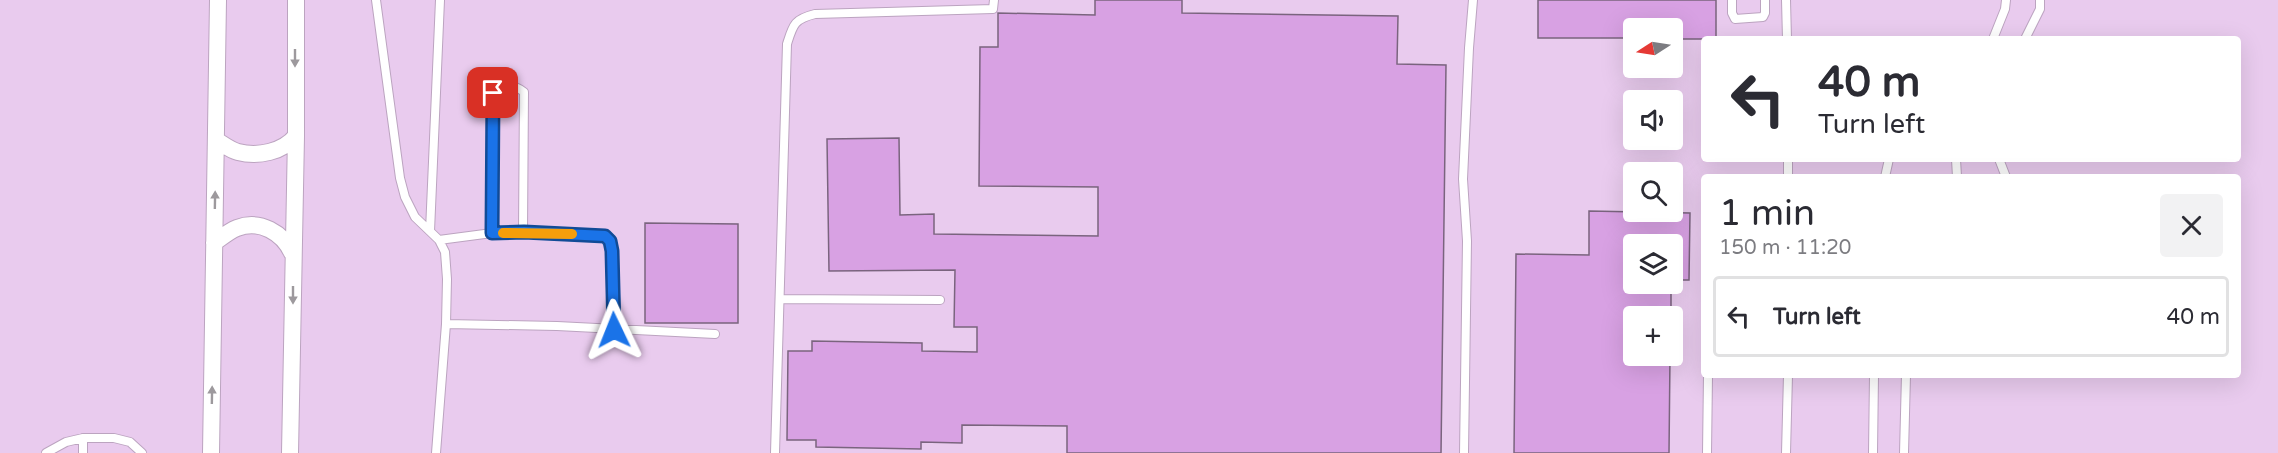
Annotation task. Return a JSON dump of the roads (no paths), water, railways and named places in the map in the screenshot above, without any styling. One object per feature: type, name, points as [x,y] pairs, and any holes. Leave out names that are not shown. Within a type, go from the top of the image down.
[{"type":"street","points":[[211,453],[218,0]]},
{"type":"street","points":[[290,453],[296,136],[296,0]]},
{"type":"street","points":[[216,140],[236,151],[261,154],[290,143],[296,136]]},
{"type":"street","points":[[214,243],[236,228],[261,226],[276,232],[288,244],[292,253]]},
{"type":"lane","points":[[376,0],[400,178],[405,197],[416,217],[439,240],[445,252],[446,324],[436,453]]},
{"type":"lane","points":[[430,231],[440,0]]},
{"type":"lane","points":[[775,453],[787,44],[794,24],[803,17],[815,14],[993,9],[994,0]]},
{"type":"lane","points":[[1464,453],[1467,241],[1463,179],[1468,48],[1473,0]]},
{"type":"lane","points":[[1732,0],[1732,13],[1735,19],[1740,20],[1762,17],[1765,13],[1765,0]]},
{"type":"lane","points":[[1786,0],[1787,36]]},
{"type":"lane","points":[[1994,36],[2005,9],[2006,0]]},
{"type":"lane","points":[[2026,36],[2040,9],[2040,0]]},
{"type":"lane","points":[[492,233],[492,101],[493,93],[506,86],[519,87],[525,92],[524,232]]},
{"type":"lane","points":[[439,240],[492,233],[524,232],[605,236],[610,241],[614,330]]},
{"type":"lane","points":[[781,299],[940,300]]},
{"type":"lane","points":[[446,324],[557,326],[715,334]]},
{"type":"lane","points":[[1707,453],[1708,378]]},
{"type":"lane","points":[[1786,453],[1788,378]]},
{"type":"lane","points":[[1873,453],[1874,378]]},
{"type":"lane","points":[[1904,453],[1906,378]]},
{"type":"lane","points":[[46,453],[66,442],[83,438],[114,438],[130,442],[142,453]]},
{"type":"lane","points":[[83,438],[83,453]]}]
